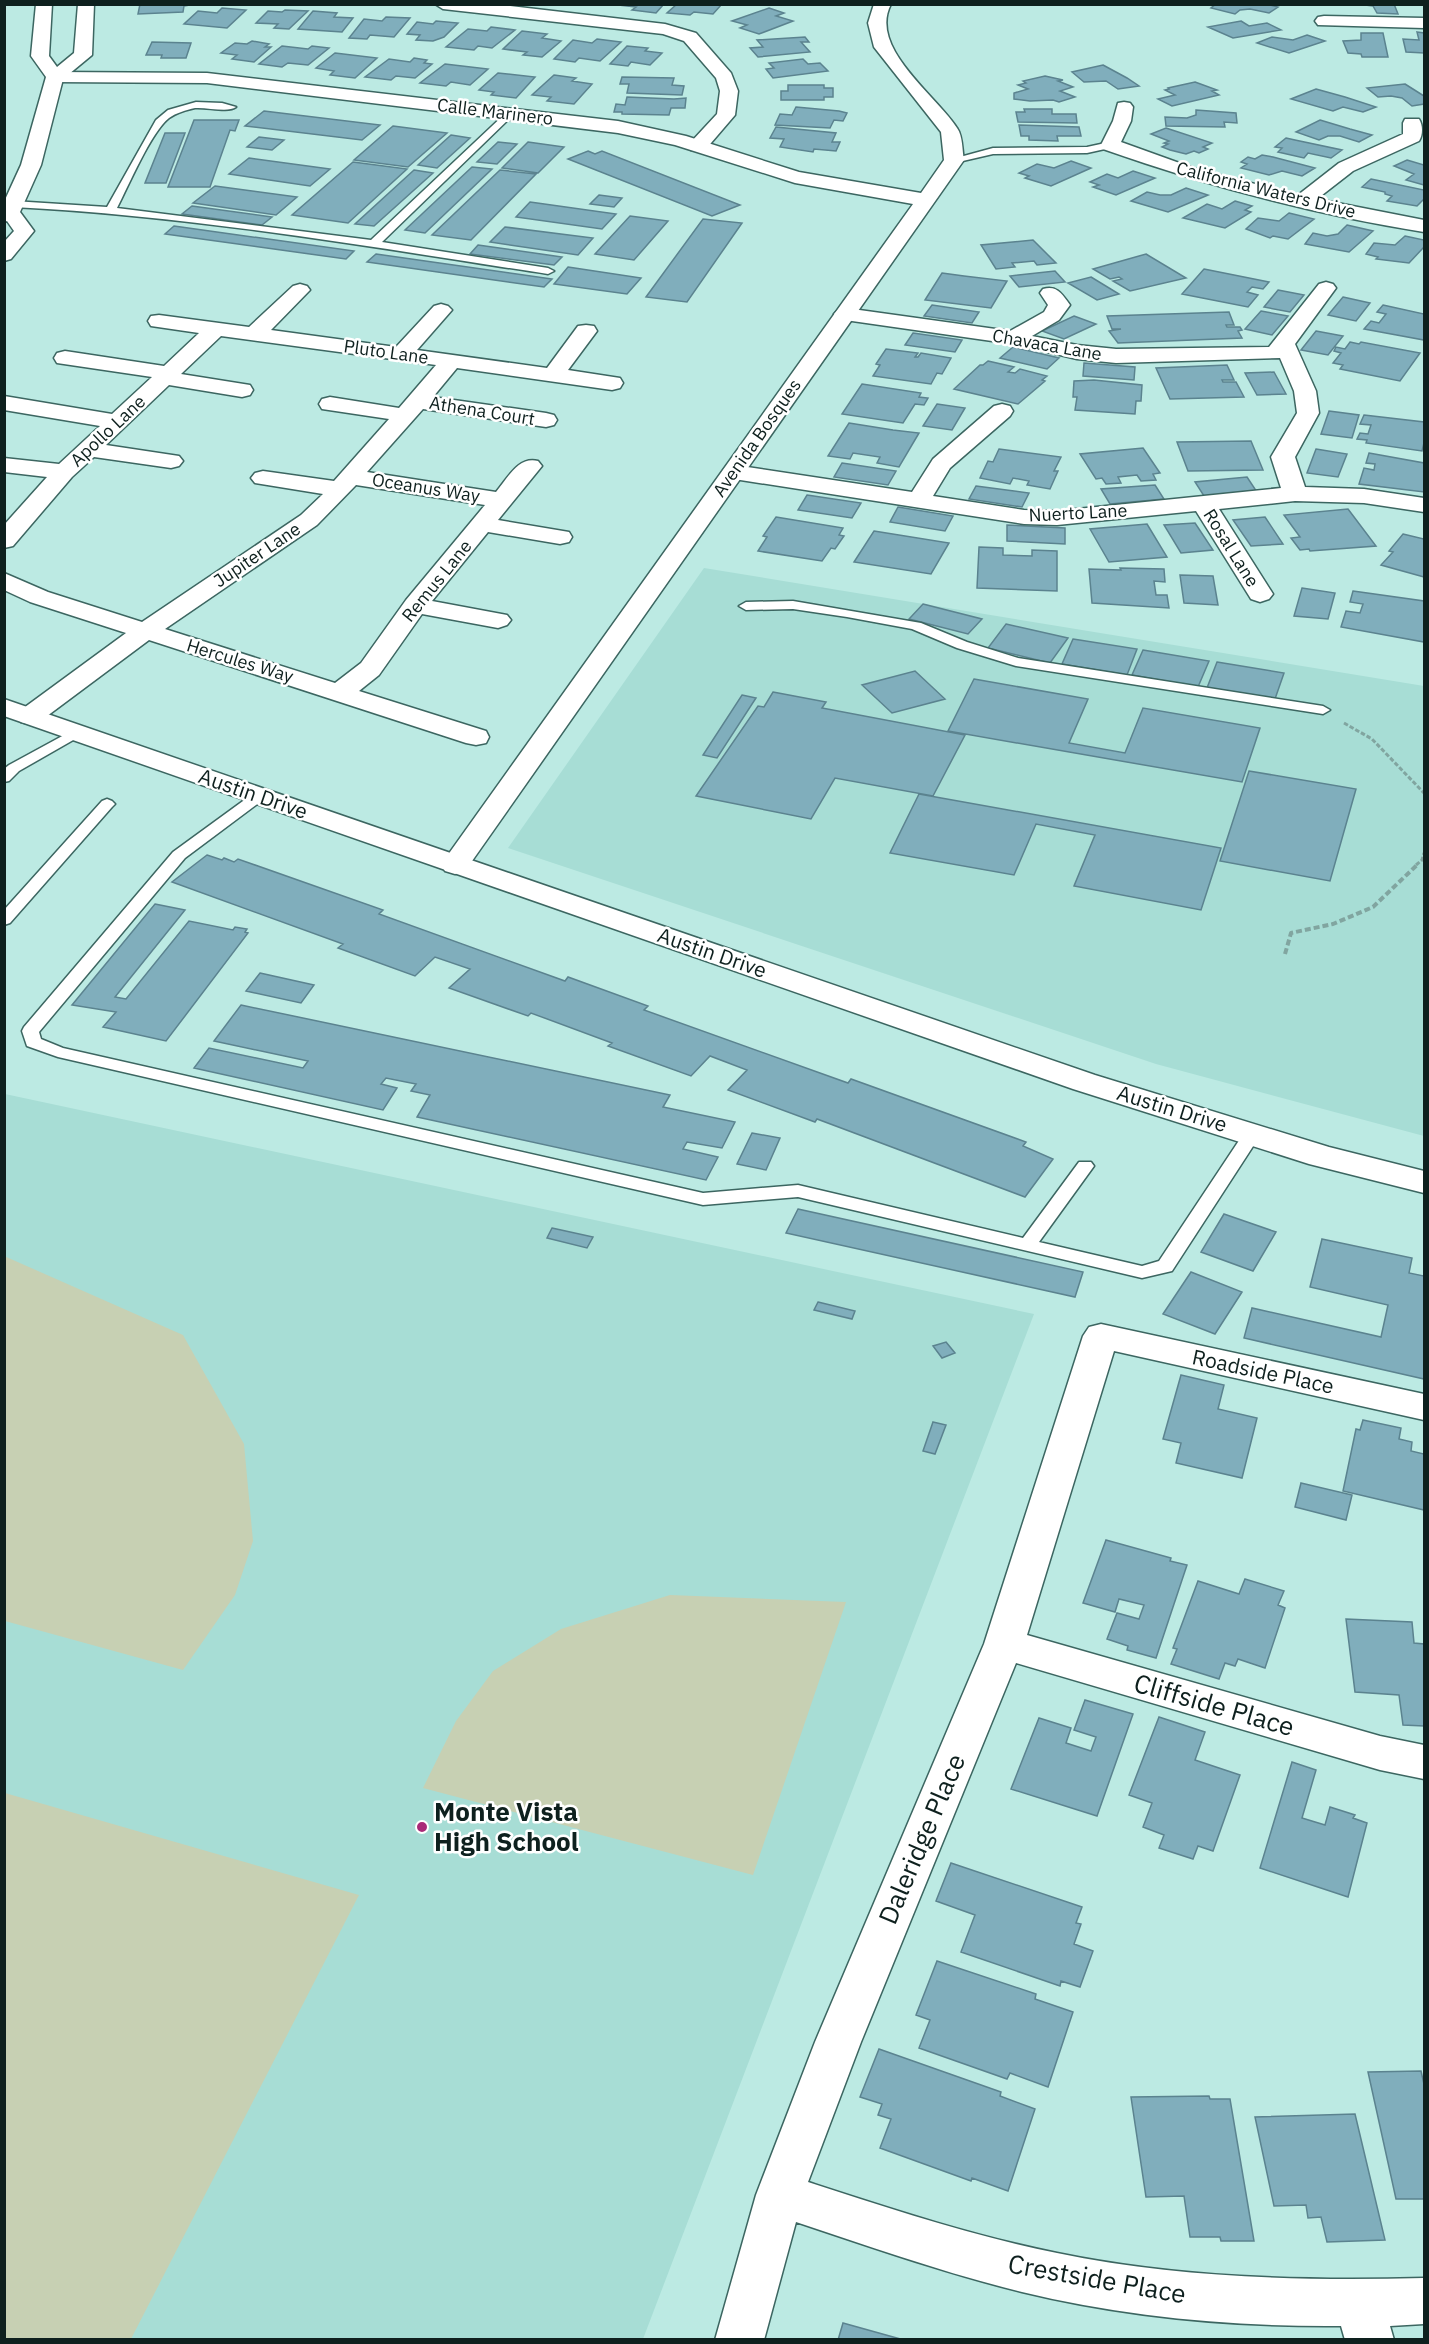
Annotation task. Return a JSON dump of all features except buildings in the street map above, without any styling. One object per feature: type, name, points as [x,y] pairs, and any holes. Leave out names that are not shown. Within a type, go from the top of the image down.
[{"type":"street","points":[[44,4],[40,56],[55,77]]},
{"type":"street","points":[[4,255],[24,231],[9,211],[31,165],[55,77],[83,55],[86,4]]},
{"type":"street","points":[[443,4],[665,28],[690,37],[725,77],[729,91],[726,114],[698,146]]},
{"type":"street","points":[[883,4],[876,28],[879,40],[886,53],[950,131],[954,160]]},
{"type":"street","points":[[1324,21],[1425,23]]},
{"type":"street","name":"Calle Marinero","points":[[55,77],[207,78],[618,127],[698,146],[795,177],[926,200]]},
{"type":"street","points":[[1110,145],[1122,121],[1124,107]]},
{"type":"street","points":[[1301,201],[1346,166],[1412,137],[1412,123]]},
{"type":"street","name":"California Waters Drive","points":[[1110,145],[1189,173],[1301,201],[1425,226]]},
{"type":"street","name":"Avenida Bosques","points":[[455,865],[954,160]]},
{"type":"street","points":[[1295,494],[1283,457],[1308,413],[1305,391],[1284,344],[1326,288]]},
{"type":"street","points":[[255,333],[300,290]]},
{"type":"street","points":[[1014,338],[1052,316],[1059,305],[1050,293]]},
{"type":"street","points":[[402,354],[441,310]]},
{"type":"street","name":"Chavaca Lane","points":[[845,314],[1014,338],[1077,352],[1116,356],[1275,353],[1284,344]]},
{"type":"street","name":"Pluto Lane","points":[[159,321],[217,327],[612,383]]},
{"type":"street","name":"Apollo Lane","points":[[4,541],[64,472],[217,327]]},
{"type":"street","points":[[553,375],[586,331]]},
{"type":"street","points":[[65,358],[242,390]]},
{"type":"street","name":"Jupiter Lane","points":[[12,711],[145,631],[309,520],[345,483],[452,361]]},
{"type":"street","points":[[4,403],[117,422]]},
{"type":"street","name":"Athena Court","points":[[330,404],[411,408],[546,420]]},
{"type":"street","points":[[918,501],[941,464],[1002,411]]},
{"type":"street","points":[[88,449],[171,461]]},
{"type":"street","points":[[4,465],[64,472]]},
{"type":"street","name":"Remus Lane","points":[[341,692],[370,669],[416,605],[530,466]]},
{"type":"street","name":"Nuerto Lane","points":[[734,472],[1024,517],[1057,518],[1295,494],[1364,496],[1425,505]]},
{"type":"street","name":"Oceanus Way","points":[[263,478],[345,483],[502,500]]},
{"type":"street","name":"Rosal Lane","points":[[1203,503],[1260,594]]},
{"type":"street","points":[[482,524],[560,537]]},
{"type":"street","name":"Hercules Way","points":[[4,580],[39,597],[476,737]]},
{"type":"street","points":[[416,605],[498,620]]},
{"type":"street","name":"Austin Drive","points":[[12,711],[1084,1082],[1321,1156],[1425,1182]]},
{"type":"street","name":"Roadside Place","points":[[1101,1336],[1425,1407]]},
{"type":"street","name":"Daleridge Place","points":[[739,2340],[780,2195],[838,2042],[1004,1644],[1101,1336]]},
{"type":"street","name":"Cliffside Place","points":[[1004,1644],[1380,1753],[1425,1762]]},
{"type":"street","name":"Crestside Place","points":[[780,2195],[961,2253],[1058,2277],[1158,2293],[1258,2303],[1364,2322],[1425,2301]]},
{"type":"lane","points":[[111,210],[161,118],[190,105],[213,104],[231,107]]},
{"type":"lane","points":[[374,244],[508,114]]},
{"type":"lane","points":[[954,160],[993,151],[1065,151],[1110,145]]},
{"type":"lane","points":[[9,211],[111,210],[374,244],[548,271]]},
{"type":"lane","points":[[746,606],[793,605],[847,613],[915,626],[962,645],[1017,662],[1323,710]]},
{"type":"lane","points":[[4,778],[14,768],[76,732]]},
{"type":"lane","points":[[259,796],[179,855],[30,1031],[33,1042],[58,1052],[703,1199],[798,1191],[1142,1272],[1165,1266],[1252,1134]]},
{"type":"lane","points":[[6,916],[107,804]]},
{"type":"lane","points":[[1027,1245],[1085,1166]]},
{"type":"path","points":[[1323,710],[1372,739],[1425,793]]},
{"type":"path","points":[[1285,954],[1291,933],[1333,924],[1373,907],[1422,860],[1425,853]]},
{"type":"shaded area","points":[[704,568],[1424,686],[1424,1136],[1156,1064],[508,848]]},
{"type":"shaded area","name":"Monte Vista High School","points":[[5,1094],[1034,1314],[643,2339],[5,2340]]},
{"type":"shaded area","points":[[4,1256],[183,1335],[244,1444],[253,1541],[235,1595],[183,1670],[5,1621]]},
{"type":"shaded area","points":[[670,1595],[846,1602],[753,1875],[423,1788],[456,1721],[493,1671],[561,1629]]},
{"type":"shaded area","points":[[5,1793],[359,1895],[131,2339],[5,2339]]},
{"type":"place","name":"Monte Vista High School","points":[[422,1827]]}]
